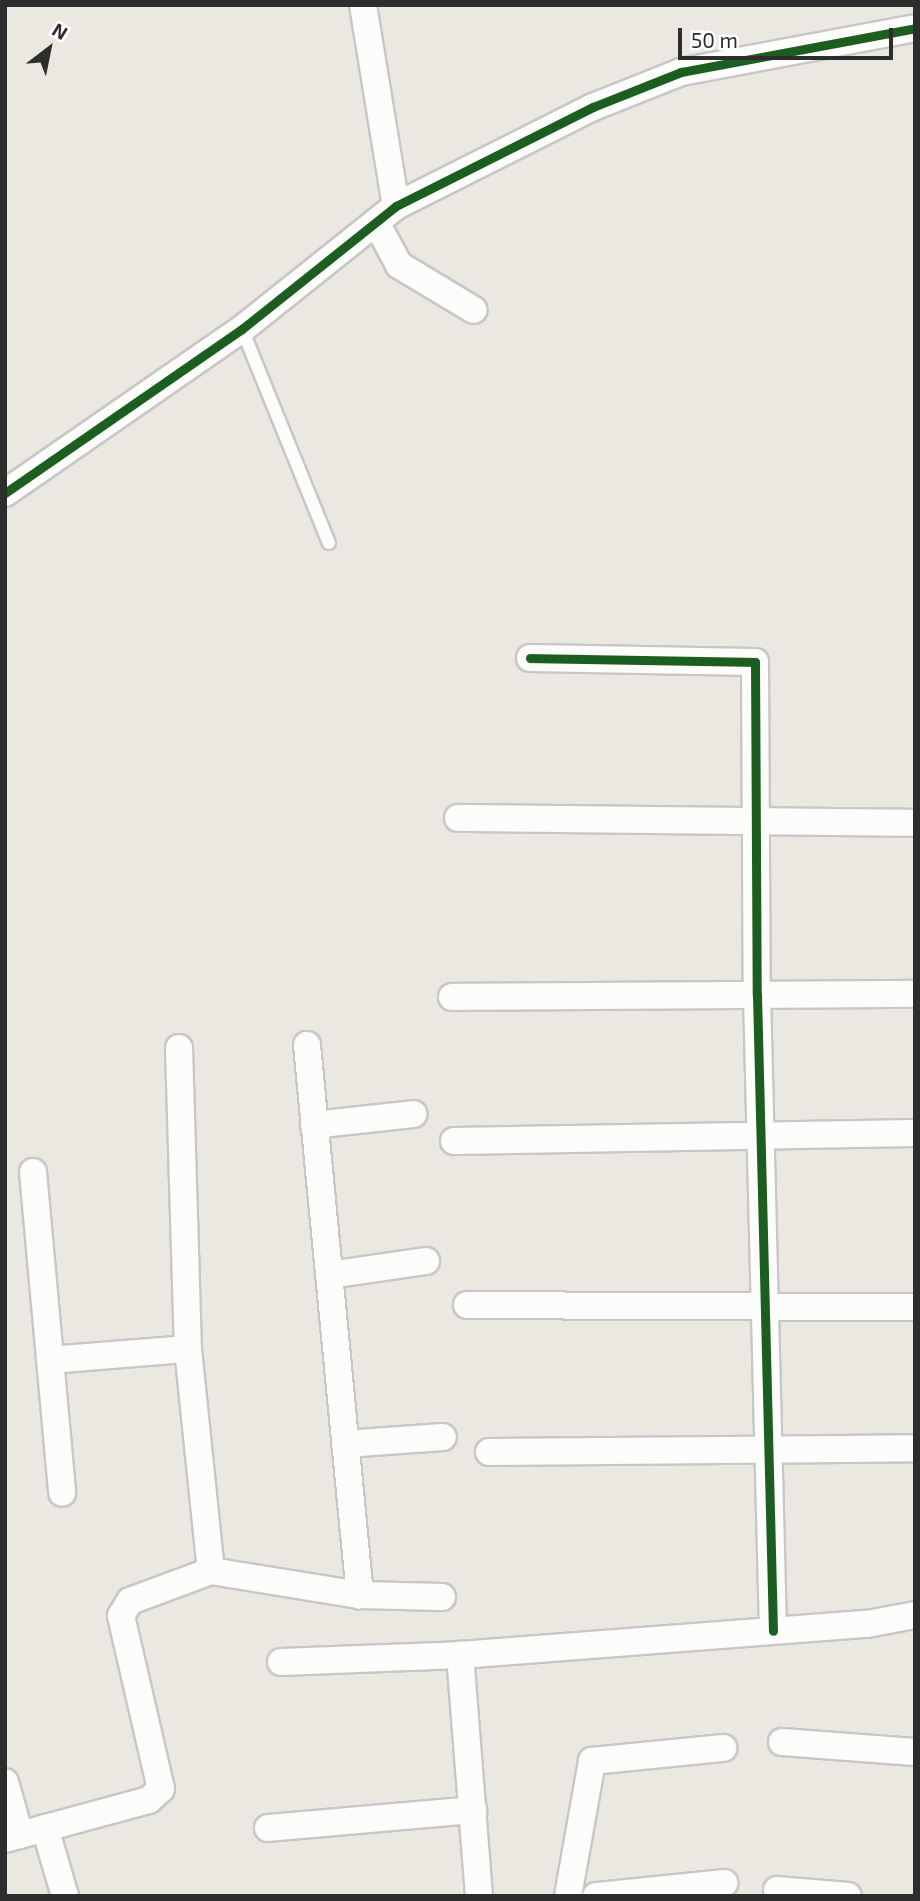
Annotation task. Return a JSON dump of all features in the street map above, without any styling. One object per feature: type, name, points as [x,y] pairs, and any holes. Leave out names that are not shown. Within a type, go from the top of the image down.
[{"type":"street","points":[[363,5],[386,214],[399,265],[474,310]]},
{"type":"street","points":[[5,493],[242,328],[386,214],[593,107],[681,72],[915,28]]},
{"type":"street","points":[[530,658],[755,662],[757,995],[773,1632]]},
{"type":"street","points":[[458,818],[915,823]]},
{"type":"street","points":[[453,997],[915,994]]},
{"type":"street","points":[[307,1045],[359,1595]]},
{"type":"street","points":[[179,1048],[188,1349],[211,1571]]},
{"type":"street","points":[[314,1125],[413,1114]]},
{"type":"street","points":[[454,1141],[915,1133]]},
{"type":"street","points":[[33,1172],[62,1493]]},
{"type":"street","points":[[329,1275],[426,1261]]},
{"type":"street","points":[[467,1304],[915,1307]]},
{"type":"street","points":[[50,1360],[188,1349]]},
{"type":"street","points":[[345,1444],[443,1437]]},
{"type":"street","points":[[489,1452],[915,1448]]},
{"type":"street","points":[[23,1834],[149,1800],[161,1789],[121,1616],[138,1596],[211,1571],[359,1595],[442,1597]]},
{"type":"street","points":[[281,1662],[460,1656],[773,1632],[915,1615]]},
{"type":"street","points":[[460,1656],[480,1896]]},
{"type":"street","points":[[782,1742],[915,1752]]},
{"type":"street","points":[[568,1896],[592,1762],[723,1748]]},
{"type":"street","points":[[5,1782],[23,1834],[65,1896]]},
{"type":"street","points":[[268,1828],[472,1810]]},
{"type":"street","points":[[596,1896],[724,1883]]},
{"type":"street","points":[[777,1890],[848,1896]]},
{"type":"lane","points":[[242,328],[329,542]]},
{"type":"cycle path","points":[[5,493],[242,329],[396,206],[593,107],[681,72],[915,28]]},
{"type":"cycle path","points":[[530,658],[755,662],[757,995],[773,1631]]}]
